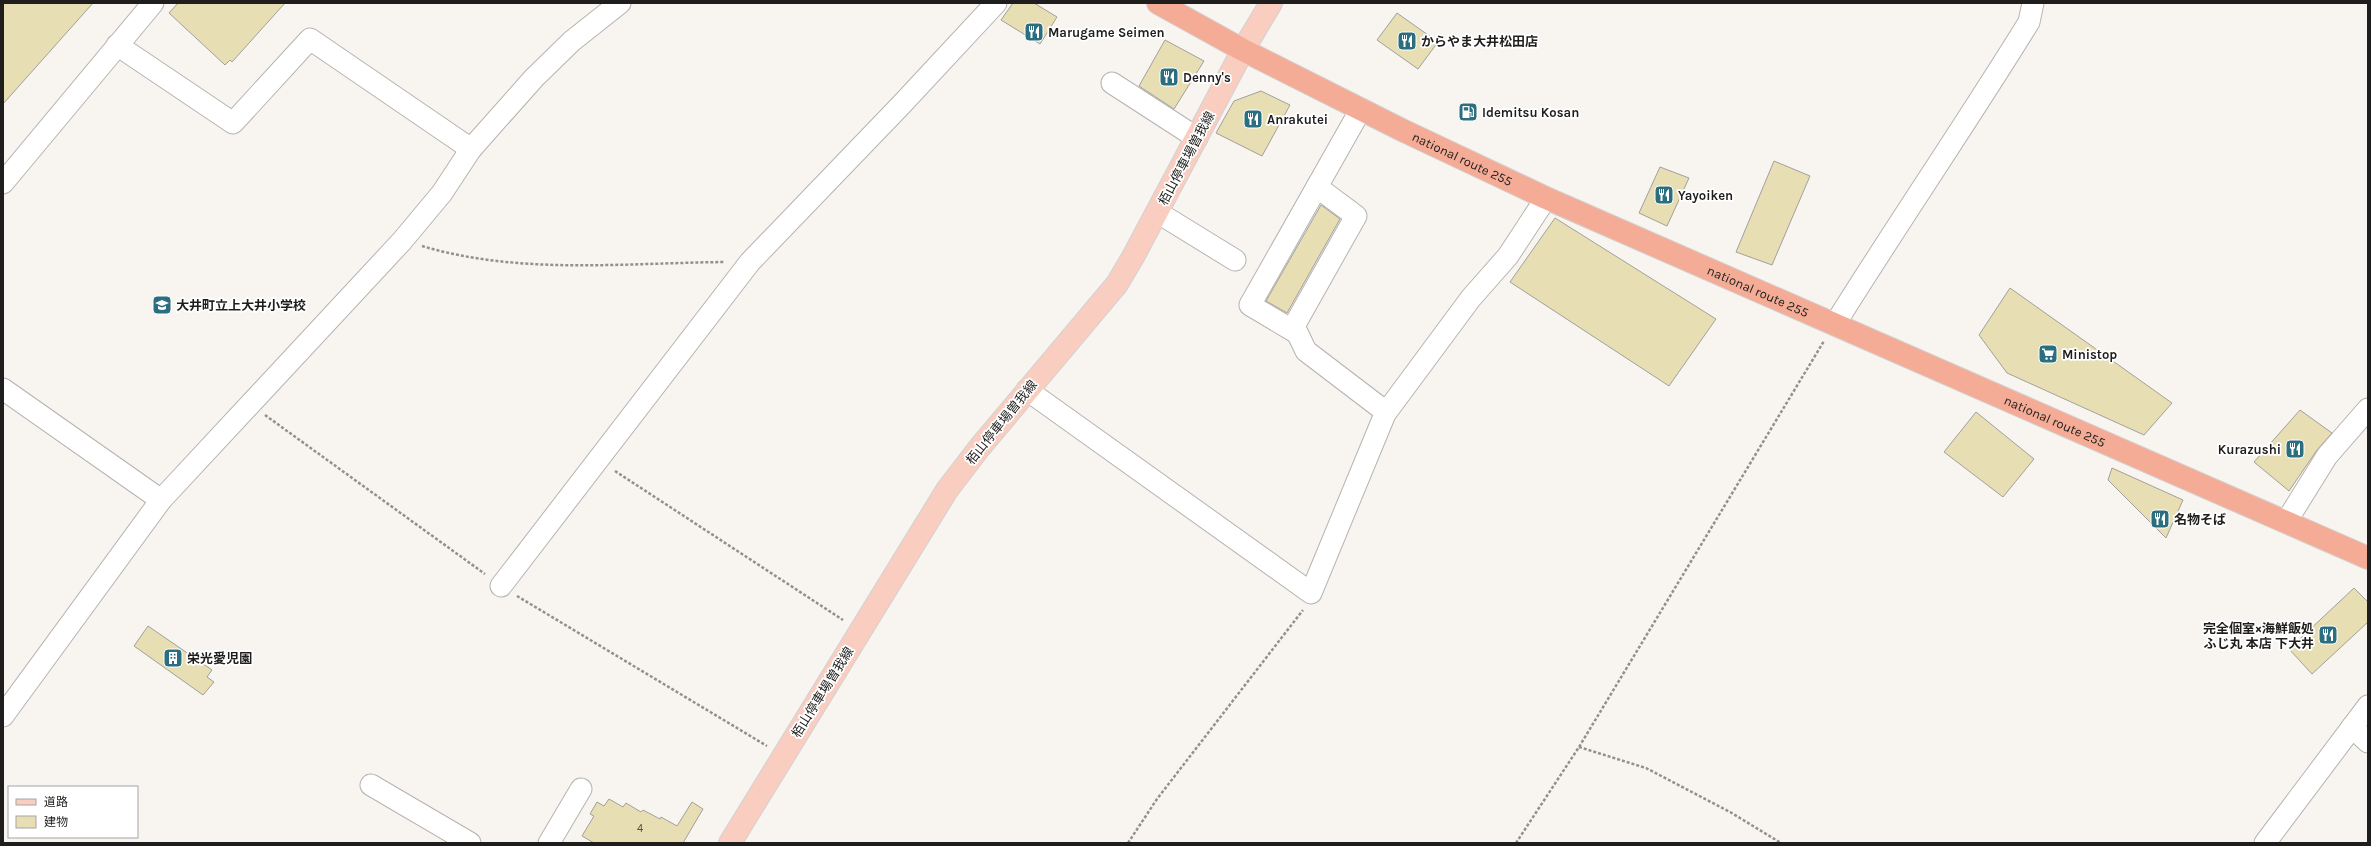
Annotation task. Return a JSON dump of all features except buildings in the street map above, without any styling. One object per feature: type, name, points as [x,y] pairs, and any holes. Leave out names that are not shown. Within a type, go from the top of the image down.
[{"type":"highway","name":"national route 255","points":[[1158,3],[1243,50],[1361,109],[1546,198],[2368,558]]},
{"type":"main road","name":"栢山停車場曽我線","points":[[730,843],[947,490],[980,447],[1116,284],[1157,212],[1243,50],[1271,3]]},
{"type":"street","points":[[3,183],[153,3]]},
{"type":"street","points":[[3,716],[161,500],[402,241],[442,194],[471,149],[534,78],[572,41],[620,3]]},
{"type":"street","points":[[501,586],[750,262],[902,104],[996,3]]},
{"type":"street","points":[[1835,324],[1906,210],[1970,117],[2029,22],[2033,3]]},
{"type":"street","points":[[117,45],[233,123],[310,39],[471,149]]},
{"type":"street","points":[[1112,83],[1197,138]]},
{"type":"street","points":[[1296,330],[1250,305],[1361,109]]},
{"type":"street","points":[[1317,187],[1356,216],[1296,321],[1296,330],[1306,351],[1386,412]]},
{"type":"street","points":[[1027,390],[1311,593],[1386,412],[1472,298],[1508,256],[1546,198]]},
{"type":"street","points":[[1157,212],[1235,260]]},
{"type":"street","points":[[3,389],[161,500]]},
{"type":"street","points":[[2286,522],[2327,456],[2368,409]]},
{"type":"street","points":[[2265,843],[2368,706]]},
{"type":"street","points":[[2352,727],[2368,742]]},
{"type":"street","points":[[371,785],[470,843]]},
{"type":"street","points":[[549,843],[581,789]]},
{"type":"path","points":[[402,241],[456,256],[549,265],[750,262]]},
{"type":"path","points":[[1516,843],[1579,746],[1835,324]]},
{"type":"path","points":[[598,460],[859,631]]},
{"type":"path","points":[[1128,843],[1156,799],[1307,605],[1311,593]]},
{"type":"path","points":[[1579,746],[1646,768],[1730,812],[1781,843]]},
{"type":"place","name":"Marugame Seimen","points":[[1034,32]]},
{"type":"place","name":"からやま大井松田店","points":[[1407,41]]},
{"type":"place","name":"Denny's","points":[[1169,77]]},
{"type":"place","name":"Idemitsu Kosan","points":[[1468,112]]},
{"type":"place","name":"Anrakutei","points":[[1253,119]]},
{"type":"place","name":"Yayoiken","points":[[1664,195]]},
{"type":"place","name":"大井町立上大井小学校","points":[[162,305]]},
{"type":"place","name":"Ministop","points":[[2048,354]]},
{"type":"place","name":"Kurazushi","points":[[2295,449]]},
{"type":"place","name":"名物そば","points":[[2160,519]]},
{"type":"place","name":"完全個室×海鮮飯処 ふじ丸 本店 下大井","points":[[2328,635]]},
{"type":"place","name":"栄光愛児園","points":[[173,658]]}]
